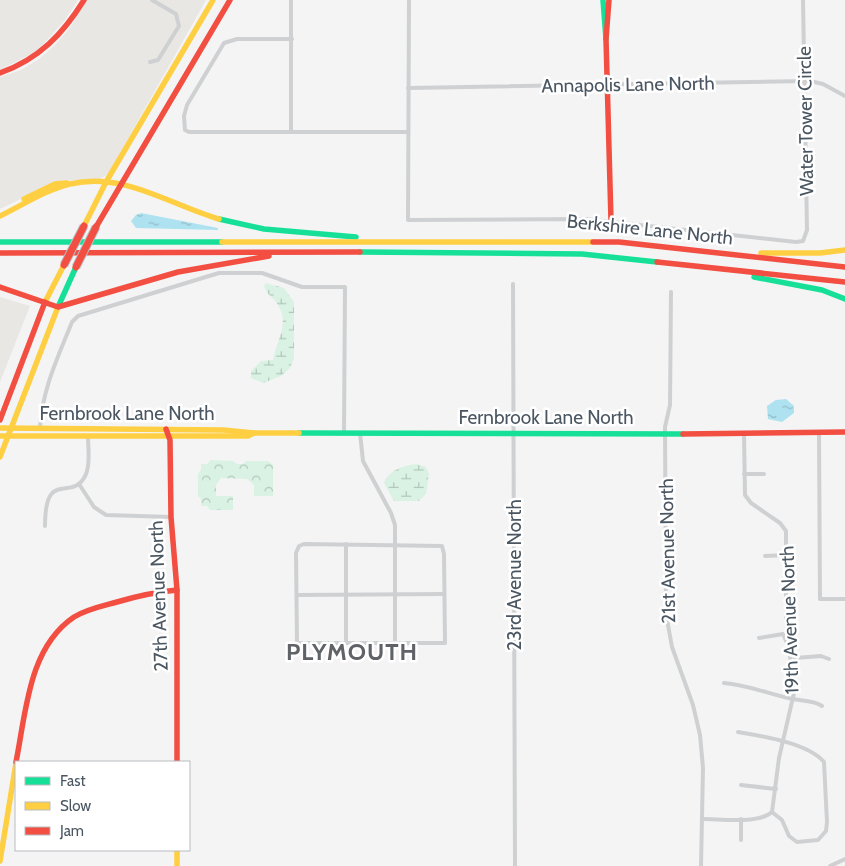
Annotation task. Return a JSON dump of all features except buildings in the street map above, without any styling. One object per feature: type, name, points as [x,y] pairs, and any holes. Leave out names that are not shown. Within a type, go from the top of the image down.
[{"type":"main road","points":[[0,73],[24,64],[45,50],[66,26],[84,0]]},
{"type":"main road","points":[[0,420],[45,302],[106,182],[213,0]]},
{"type":"main road","points":[[0,457],[4,436],[11,428],[58,307],[96,227],[230,0]]},
{"type":"main road","points":[[603,0],[606,38]]},
{"type":"main road","points":[[609,0],[606,38],[611,221]]},
{"type":"main road","points":[[0,211],[55,184],[122,183],[233,223],[279,231],[391,240]]},
{"type":"main road","points":[[0,216],[59,188],[75,184]]},
{"type":"main road","points":[[0,242],[391,240],[619,242],[845,267]]},
{"type":"main road","points":[[720,252],[820,253],[845,250]]},
{"type":"main road","points":[[0,253],[307,252],[582,254],[845,282]]},
{"type":"main road","points":[[0,287],[58,307],[178,272],[307,252]]},
{"type":"main road","points":[[728,269],[738,274],[822,290],[845,299]]},
{"type":"main road","name":"Fernbrook Lane North","points":[[0,428],[248,436],[254,433],[843,434]]},
{"type":"main road","name":"Fernbrook Lane North","points":[[4,436],[88,436],[168,433]]},
{"type":"main road","name":"27th Avenue North","points":[[168,433],[177,590],[176,761]]},
{"type":"main road","points":[[16,761],[39,660],[57,631],[74,617],[95,608],[156,592],[177,590]]},
{"type":"main road","points":[[0,861],[5,818],[15,768]]},
{"type":"main road","points":[[177,851],[177,866]]},
{"type":"street","points":[[150,62],[158,60],[178,30],[179,22],[176,14],[152,0]]},
{"type":"street","points":[[291,0],[292,132]]},
{"type":"street","points":[[292,39],[233,39],[224,43],[187,105],[184,116],[185,130],[194,132],[408,132],[409,0]]},
{"type":"street","name":"Water Tower Circle","points":[[803,0],[807,230],[803,241]]},
{"type":"street","name":"Annapolis Lane North","points":[[408,88],[804,81],[823,84],[845,96]]},
{"type":"street","name":"Berkshire Lane North","points":[[408,132],[408,220],[464,218],[611,221],[738,237],[803,241]]},
{"type":"street","points":[[40,428],[41,409],[46,386],[72,322],[78,316],[219,273],[262,273],[302,287],[345,287],[344,433]]},
{"type":"street","name":"23rd Avenue North","points":[[513,284],[515,866]]},
{"type":"street","name":"21st Avenue North","points":[[671,292],[670,405],[665,420],[664,434],[666,614],[672,647],[693,705],[700,735],[703,819],[701,866]]},
{"type":"street","points":[[360,433],[363,462],[391,512],[394,525],[395,643]]},
{"type":"street","name":"19th Avenue North","points":[[744,434],[744,490],[748,500],[783,527],[786,536],[788,646],[793,699],[772,812]]},
{"type":"street","points":[[818,434],[820,598],[845,599]]},
{"type":"street","points":[[45,526],[46,504],[51,494],[61,488],[79,484],[87,472],[88,436]]},
{"type":"street","points":[[744,474],[764,474]]},
{"type":"street","points":[[79,484],[94,507],[101,513],[112,516],[172,517]]},
{"type":"street","points":[[304,544],[395,544],[442,546],[444,550],[445,643],[297,643],[296,553],[299,546],[304,544]]},
{"type":"street","points":[[346,544],[346,643]]},
{"type":"street","points":[[764,556],[786,555]]},
{"type":"street","points":[[297,595],[444,594]]},
{"type":"street","points":[[759,638],[783,634],[794,658],[821,656],[829,659]]},
{"type":"street","points":[[724,683],[750,687],[793,699],[816,702],[822,706]]},
{"type":"street","points":[[703,819],[763,818],[772,812],[782,820],[790,836],[797,842],[818,840],[826,831],[824,762],[797,746],[738,732]]},
{"type":"street","points":[[741,785],[776,788]]},
{"type":"street","points":[[741,819],[741,840]]},
{"type":"street","points":[[830,866],[845,859]]},
{"type":"shaded area","points":[[0,0],[78,0],[65,20],[37,51],[0,70]]},
{"type":"shaded area","points":[[87,0],[206,0],[108,174],[100,179],[58,181],[0,209],[0,77],[21,70],[39,59],[54,46],[69,29]]},
{"type":"shaded area","points":[[0,297],[30,306],[0,382]]},
{"type":"green space","points":[[266,283],[284,288],[294,302],[294,358],[290,368],[281,376],[263,383],[251,378],[251,371],[261,361],[273,360],[283,319],[275,300],[265,289]]},
{"type":"green space","points":[[211,460],[233,461],[237,464],[243,464],[246,461],[268,461],[273,465],[273,496],[254,496],[254,485],[247,479],[221,478],[216,485],[216,496],[233,496],[233,510],[210,510],[207,506],[201,506],[201,499],[198,496],[198,474],[201,470],[201,464],[207,464]]},
{"type":"green space","points":[[416,464],[426,467],[429,474],[426,494],[419,501],[394,501],[384,483],[386,479],[397,469]]},
{"type":"water","points":[[141,213],[218,228],[218,230],[136,228],[131,221],[136,215]]},
{"type":"water","points":[[786,399],[794,406],[794,413],[782,422],[768,419],[767,406],[776,400]]},
{"type":"traffic: fast","points":[[603,0],[606,39]]},
{"type":"traffic: fast","points":[[219,219],[264,229],[356,237]]},
{"type":"traffic: fast","points":[[0,242],[222,242]]},
{"type":"traffic: fast","points":[[360,252],[582,254],[657,262]]},
{"type":"traffic: fast","points":[[58,307],[76,267]]},
{"type":"traffic: fast","points":[[754,277],[822,290],[845,299]]},
{"type":"traffic: fast","points":[[299,433],[683,434]]},
{"type":"traffic: slow","points":[[84,226],[106,182],[213,0]]},
{"type":"traffic: slow","points":[[0,216],[52,190],[70,184],[90,181],[109,182],[146,191],[219,219]]},
{"type":"traffic: slow","points":[[24,199],[55,184],[67,183]]},
{"type":"traffic: slow","points":[[222,242],[593,242]]},
{"type":"traffic: slow","points":[[761,253],[820,253],[845,250]]},
{"type":"traffic: slow","points":[[45,302],[64,265]]},
{"type":"traffic: slow","points":[[0,457],[58,307]]},
{"type":"traffic: slow","points":[[0,428],[223,430],[254,433]]},
{"type":"traffic: slow","points":[[0,436],[248,436],[254,433],[299,433]]},
{"type":"traffic: slow","points":[[0,861],[15,769]]},
{"type":"traffic: slow","points":[[177,851],[177,866]]},
{"type":"traffic: jam","points":[[0,73],[27,60],[49,44],[68,24],[84,0]]},
{"type":"traffic: jam","points":[[96,227],[230,0]]},
{"type":"traffic: jam","points":[[609,0],[606,39],[611,221]]},
{"type":"traffic: jam","points":[[64,265],[84,226]]},
{"type":"traffic: jam","points":[[76,267],[96,227]]},
{"type":"traffic: jam","points":[[593,242],[619,242],[845,267]]},
{"type":"traffic: jam","points":[[0,253],[360,252]]},
{"type":"traffic: jam","points":[[0,287],[58,307],[178,272],[269,256]]},
{"type":"traffic: jam","points":[[657,262],[845,282]]},
{"type":"traffic: jam","points":[[0,420],[45,302]]},
{"type":"traffic: jam","points":[[166,429],[170,440],[171,517],[177,590],[177,761]]},
{"type":"traffic: jam","points":[[683,434],[845,432]]},
{"type":"traffic: jam","points":[[16,761],[31,683],[47,646],[59,630],[74,617],[90,610],[139,596],[177,590]]},
{"type":"district","name":"PLYMOUTH","points":[[352,652]]}]
